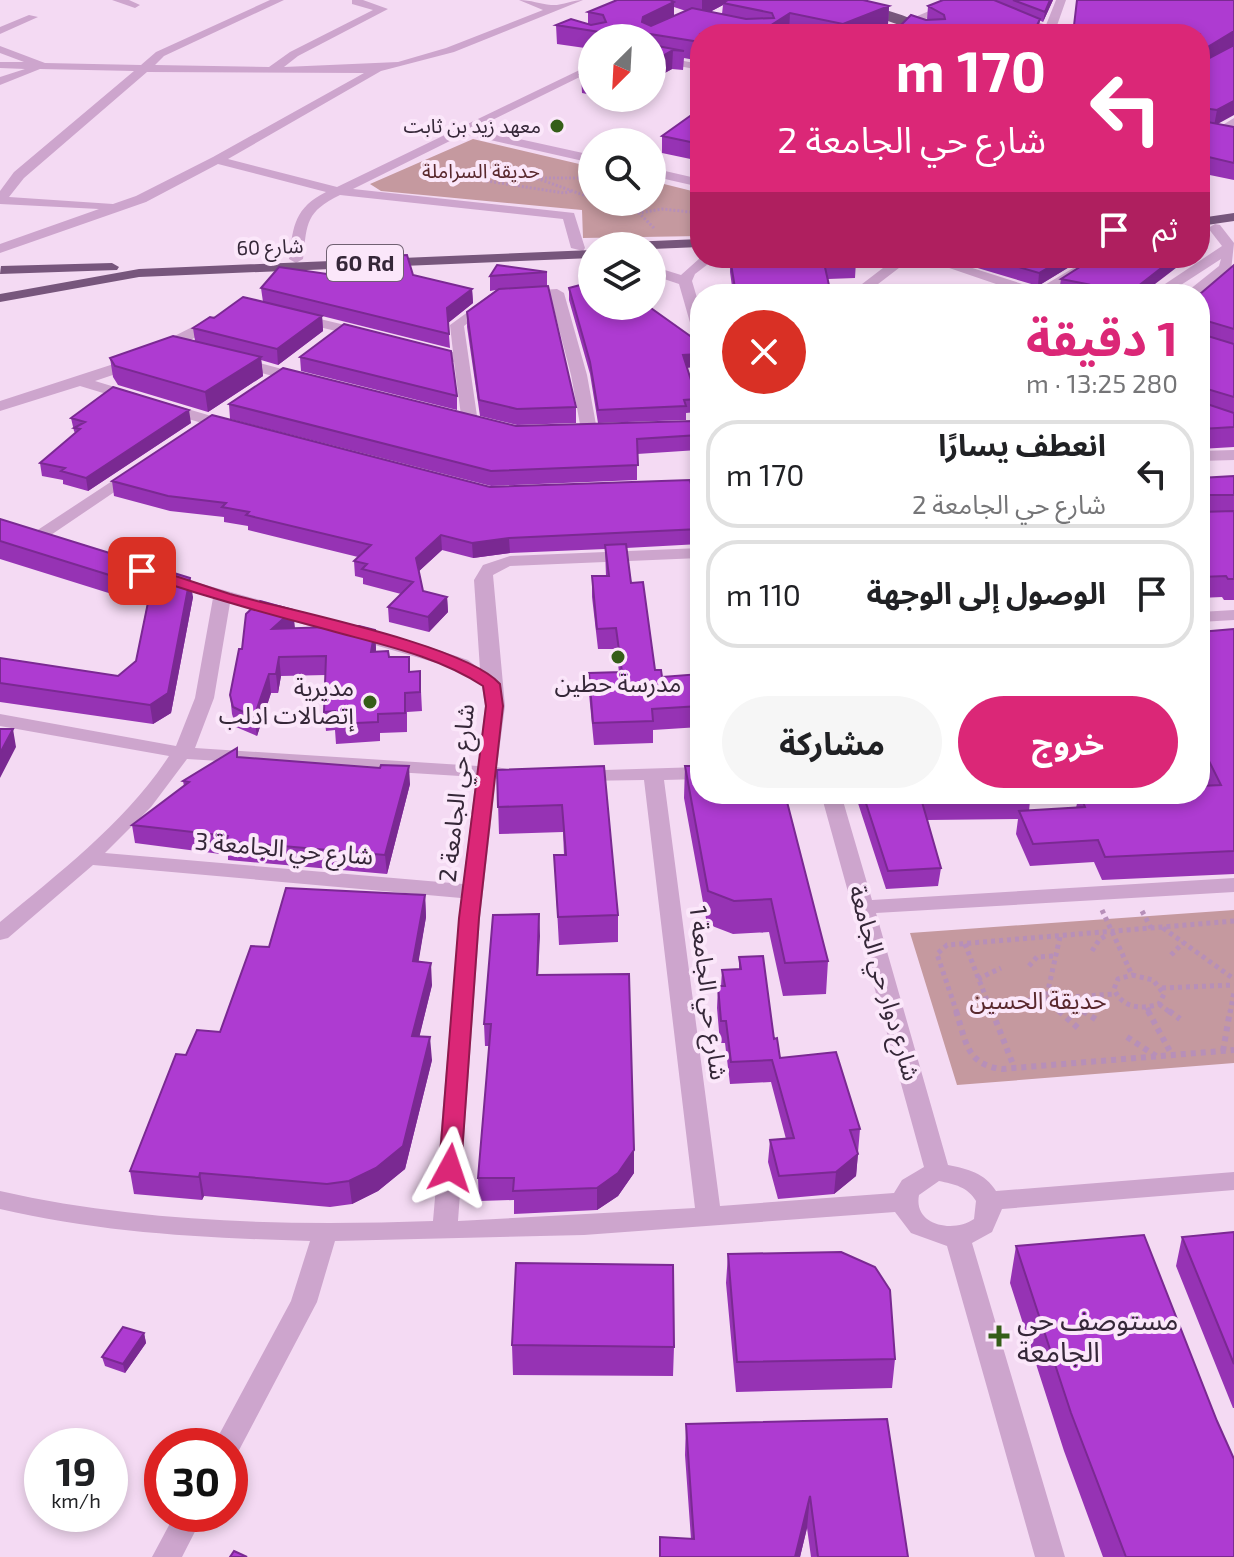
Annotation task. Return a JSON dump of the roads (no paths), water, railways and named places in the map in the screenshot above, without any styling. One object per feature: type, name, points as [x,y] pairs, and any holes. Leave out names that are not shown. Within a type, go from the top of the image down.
[{"type":"main road","points":[[834,0],[910,23]]},
{"type":"main road","points":[[1210,133],[1234,137]]},
{"type":"main road","points":[[1210,221],[1234,217]]},
{"type":"main road","points":[[1210,229],[1234,226]]},
{"type":"main road","points":[[666,244],[690,243]]},
{"type":"main road","name":"شارع 60","points":[[0,270],[578,250]]},
{"type":"main road","name":"شارع 60","points":[[0,297],[139,273],[578,250]]},
{"type":"main road","points":[[666,251],[690,250]]},
{"type":"main road","points":[[0,270],[9,276],[11,283],[0,297]]},
{"type":"street","points":[[117,0],[135,5]]},
{"type":"street","points":[[0,200],[19,175],[160,54],[279,0]]},
{"type":"street","points":[[272,71],[294,54],[383,9],[356,2],[358,0]]},
{"type":"street","points":[[524,0],[555,10]]},
{"type":"street","points":[[0,65],[272,71],[381,68],[450,50],[578,0]]},
{"type":"street","points":[[910,23],[966,0],[981,4]]},
{"type":"street","points":[[1052,24],[1061,0]]},
{"type":"street","points":[[1007,13],[1031,24]]},
{"type":"street","points":[[0,31],[33,17]]},
{"type":"street","points":[[0,49],[40,64]]},
{"type":"street","points":[[666,61],[690,65]]},
{"type":"street","points":[[0,81],[31,71],[40,64]]},
{"type":"street","points":[[0,249],[120,206],[217,160],[381,68]]},
{"type":"street","points":[[296,259],[301,219],[322,199],[578,74]]},
{"type":"street","points":[[1210,131],[1234,122]]},
{"type":"street","points":[[465,131],[578,156]]},
{"type":"street","points":[[217,160],[338,191],[569,216],[578,233]]},
{"type":"street","points":[[666,175],[690,181]]},
{"type":"street","points":[[0,200],[120,206]]},
{"type":"street","points":[[1210,231],[1230,247]]},
{"type":"street","points":[[1210,260],[1230,247]]},
{"type":"street","points":[[1204,284],[1226,268],[1230,247]]},
{"type":"street","points":[[690,298],[685,281],[695,268]]},
{"type":"street","points":[[870,284],[891,268]]},
{"type":"street","points":[[952,268],[992,284]]},
{"type":"street","points":[[1057,284],[1083,268]]},
{"type":"street","points":[[1173,284],[1197,268]]},
{"type":"street","points":[[666,275],[685,281]]},
{"type":"street","points":[[470,423],[457,325],[494,297],[557,293],[590,430]]},
{"type":"street","points":[[0,406],[182,348],[226,312]]},
{"type":"street","points":[[283,314],[336,333],[387,340]]},
{"type":"street","points":[[417,347],[462,359]]},
{"type":"street","points":[[220,358],[287,369],[325,385]]},
{"type":"street","points":[[257,389],[287,369]]},
{"type":"street","points":[[81,382],[203,425],[239,428]]},
{"type":"street","points":[[203,425],[233,405]]},
{"type":"street","points":[[1210,456],[1234,455]]},
{"type":"street","points":[[36,537],[148,462]]},
{"type":"street","points":[[640,488],[690,486]]},
{"type":"street","points":[[12,529],[65,546]]},
{"type":"street","points":[[491,684],[483,580],[493,566],[510,561],[690,553]]},
{"type":"street","name":"شارع حي الجامعة 2","points":[[151,574],[222,597],[419,650],[461,664],[491,684],[495,706],[469,918],[445,1230]]},
{"type":"street","points":[[0,933],[89,858],[161,782],[183,753],[201,713],[222,597]]},
{"type":"street","points":[[1210,617],[1233,617]]},
{"type":"street","points":[[0,720],[183,753],[518,774]]},
{"type":"street","points":[[563,774],[690,774]]},
{"type":"street","name":"شارع حي الجامعة 1","points":[[654,776],[709,1217]]},
{"type":"street","name":"شارع دوار حي الجامعة","points":[[834,804],[938,1172]]},
{"type":"street","name":"شارع حي الجامعة 3","points":[[89,858],[474,892]]},
{"type":"street","points":[[863,907],[1234,885]]},
{"type":"street","points":[[938,1172],[955,1173],[972,1179],[990,1201],[991,1214],[985,1225],[957,1237],[938,1235],[921,1228],[909,1216],[904,1202],[908,1188],[920,1177],[938,1172]]},
{"type":"street","points":[[990,1201],[1234,1181]]},
{"type":"street","points":[[0,1200],[167,1227],[325,1232],[445,1230],[709,1217],[904,1202]]},
{"type":"street","points":[[237,1428],[304,1302],[325,1232]]},
{"type":"street","points":[[957,1237],[1050,1557]]},
{"type":"street","points":[[167,1557],[180,1532]]},
{"type":"place","name":"معهد زيد بن ثابت","points":[[557,126]]},
{"type":"place","name":"مدرسة حطين","points":[[618,657]]},
{"type":"place","name":"مديرية إتصالات ادلب","points":[[370,702]]},
{"type":"place","name":"مستوصف حي الجامعة","points":[[999,1336]]},
{"type":"park label","name":"حديقة السراملة","points":[[481,171]]},
{"type":"park label","name":"حديقة الحسين","points":[[1038,1001]]}]
